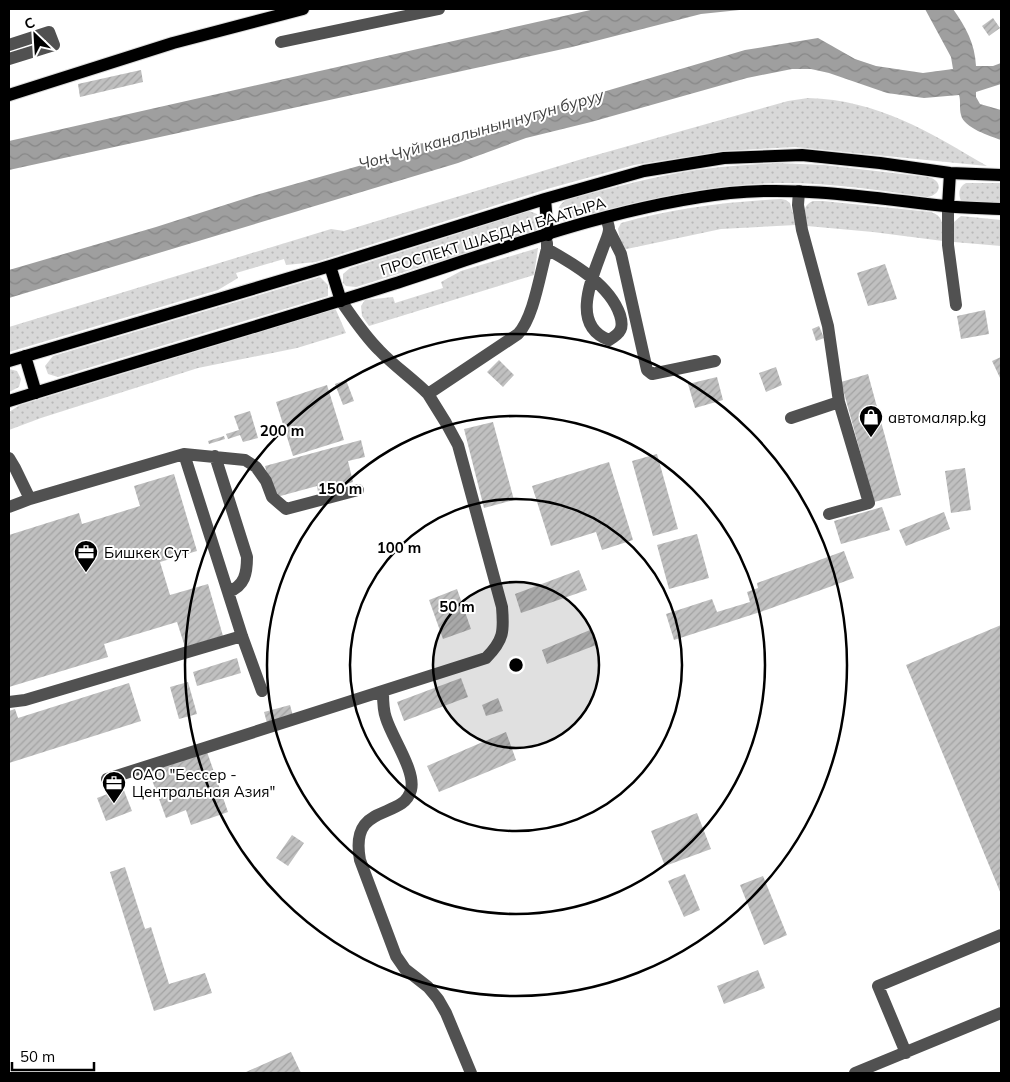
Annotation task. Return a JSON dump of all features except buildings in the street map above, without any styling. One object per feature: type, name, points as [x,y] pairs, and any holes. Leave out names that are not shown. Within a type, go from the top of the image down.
[{"type":"main road","points":[[9,95],[173,43],[303,9]]},
{"type":"main road","name":"ПРОСПЕКТ ШАБДАН БААТЫРА","points":[[9,361],[330,266],[545,199],[644,171],[734,157],[802,156],[880,163],[950,173],[1001,175]]},
{"type":"main road","points":[[948,206],[950,173]]},
{"type":"main road","name":"ПРОСПЕКТ ШАБДАН БААТЫРА","points":[[9,401],[341,301],[548,235],[608,224],[698,198],[732,193],[798,191],[948,206],[1001,209]]},
{"type":"main road","points":[[545,199],[548,235]]},
{"type":"main road","points":[[330,266],[341,301]]},
{"type":"main road","points":[[25,356],[36,392]]},
{"type":"lane","points":[[281,42],[439,9]]},
{"type":"lane","points":[[9,45],[50,32],[54,44],[9,59]]},
{"type":"lane","points":[[798,191],[798,206],[802,230],[828,326],[839,402],[869,503],[829,514]]},
{"type":"lane","points":[[948,206],[948,245],[956,304]]},
{"type":"lane","points":[[547,249],[591,278],[608,224]]},
{"type":"lane","points":[[608,224],[621,254],[647,370],[652,374],[715,361]]},
{"type":"lane","points":[[428,394],[524,329],[547,249],[548,235]]},
{"type":"lane","points":[[107,779],[486,658],[501,640],[504,629],[502,607],[458,445],[428,394],[377,349],[341,301]]},
{"type":"lane","points":[[791,418],[839,402]]},
{"type":"lane","points":[[184,454],[242,636],[262,691]]},
{"type":"lane","points":[[9,507],[30,499],[184,454],[245,460],[256,467],[266,481],[272,497],[286,509],[358,490]]},
{"type":"lane","points":[[215,456],[248,557],[243,581],[236,589],[228,592]]},
{"type":"lane","points":[[9,458],[30,499]]},
{"type":"lane","points":[[9,702],[26,700],[242,636]]},
{"type":"lane","points":[[383,692],[383,710],[408,769],[412,783],[411,792],[406,800],[370,820],[362,828],[358,837],[357,848],[396,956],[405,969],[428,987],[438,999],[446,1013],[471,1073]]},
{"type":"lane","points":[[906,1052],[878,986],[1001,935]]},
{"type":"lane","points":[[855,1073],[1001,1013]]},
{"type":"shaded area","points":[[808,98],[833,100],[880,111],[923,130],[987,166],[795,147],[724,151],[634,165],[547,189],[316,262],[286,265],[284,259],[236,273],[238,278],[218,290],[9,352],[9,327],[331,229],[344,231],[582,159],[788,101]]},
{"type":"shaded area","points":[[777,163],[824,165],[928,177],[936,181],[939,187],[936,193],[927,197],[814,184],[749,184],[671,195],[619,206],[564,221],[558,213],[559,207],[566,200],[650,179],[703,169]]},
{"type":"shaded area","points":[[966,183],[1001,183],[1001,204],[961,201],[960,190]]},
{"type":"shaded area","points":[[781,199],[790,203],[796,225],[721,229],[622,250],[618,229],[621,223],[661,213],[700,207]]},
{"type":"shaded area","points":[[813,201],[931,212],[936,214],[941,220],[943,241],[807,226],[805,208]]},
{"type":"shaded area","points":[[529,211],[537,214],[541,224],[536,231],[356,287],[346,286],[343,283],[343,274],[350,268]]},
{"type":"shaded area","points":[[961,216],[1001,220],[1001,246],[954,242],[954,222]]},
{"type":"shaded area","points":[[538,248],[534,275],[369,326],[362,316],[361,306],[365,300],[393,297],[395,303],[443,288],[441,282],[461,271]]},
{"type":"shaded area","points":[[320,277],[328,285],[328,296],[58,377],[48,374],[45,366],[53,356]]},
{"type":"shaded area","points":[[336,310],[346,333],[297,348],[198,368],[9,430],[9,412],[20,405]]},
{"type":"shaded area","points":[[9,369],[17,371],[21,379],[19,387],[9,392]]},
{"type":"water","points":[[595,9],[749,9],[701,14],[572,47],[9,170],[9,141]]},
{"type":"water","name":"Чоң Чүй каналынын нугун буруу","points":[[925,9],[953,9],[969,36],[974,50],[976,66],[993,66],[1001,63],[1001,84],[976,92],[976,97],[980,104],[1001,110],[1001,140],[972,128],[963,120],[959,95],[924,98],[887,93],[829,73],[811,69],[792,69],[747,78],[591,122],[526,138],[458,163],[9,298],[9,270],[156,227],[256,195],[401,154],[419,144],[450,137],[745,50],[818,38],[855,59],[876,66],[923,73],[953,69],[951,57]]},
{"type":"place","name":"автомаляр.kg","points":[[871,438]]},
{"type":"place","name":"Бишкек Сут","points":[[86,573]]},
{"type":"place","name":"ОАО \"Бессер - Центральная Азия\"","points":[[114,804]]}]
